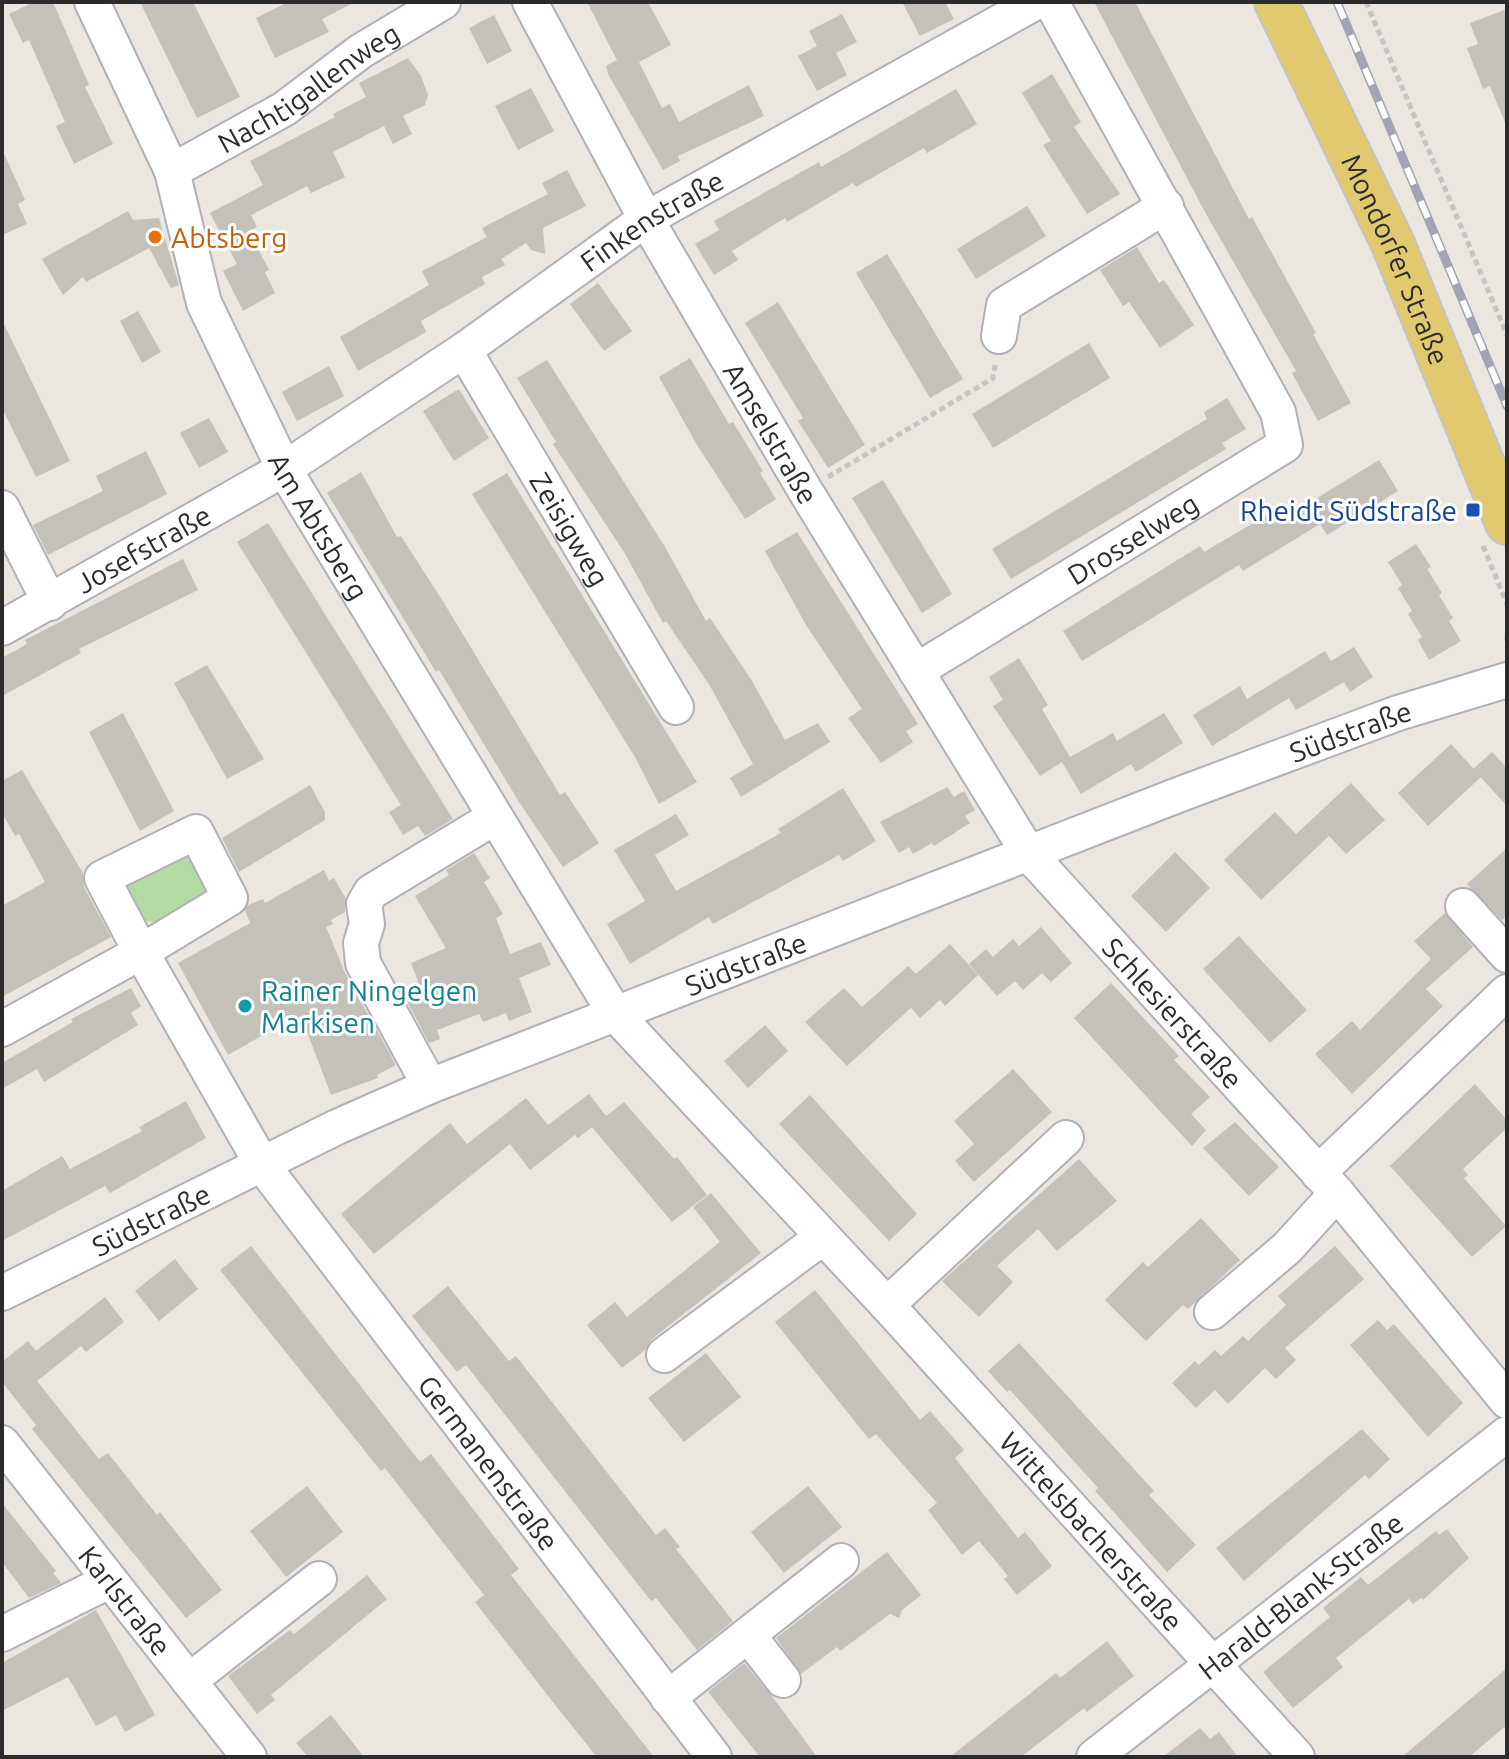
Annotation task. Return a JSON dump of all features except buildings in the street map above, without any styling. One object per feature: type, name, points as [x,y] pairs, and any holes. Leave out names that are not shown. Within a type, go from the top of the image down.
[{"type":"main road","name":"Mondorfer Straße","points":[[1276,2],[1393,244],[1494,533]]},
{"type":"street","name":"Am Abtsberg","points":[[92,2],[172,171],[204,303],[284,469],[616,1015]]},
{"type":"street","name":"Nachtigallenweg","points":[[172,171],[284,109],[361,51],[443,2]]},
{"type":"street","name":"Amselstraße","points":[[530,2],[646,219],[806,492],[1029,854]]},
{"type":"street","name":"Finkenstraße","points":[[284,469],[464,350],[646,219],[1036,2]]},
{"type":"street","name":"Drosselweg","points":[[916,671],[1285,445],[1278,412],[1051,2]]},
{"type":"street","points":[[999,336],[1004,305],[1166,206]]},
{"type":"street","name":"Zeisigweg","points":[[464,350],[676,707]]},
{"type":"street","name":"Josefstraße","points":[[2,628],[284,469]]},
{"type":"street","points":[[2,508],[50,603]]},
{"type":"street","name":"Südstraße","points":[[2,1293],[337,1127],[430,1086],[1398,713],[1507,680]]},
{"type":"street","points":[[430,1086],[363,963],[361,943],[367,924],[364,904],[371,892],[495,817]]},
{"type":"street","name":"Schlesierstraße","points":[[1029,854],[1328,1183],[1507,1401]]},
{"type":"street","points":[[1463,906],[1507,955]]},
{"type":"street","name":"Germanenstraße","points":[[2,1029],[141,952],[263,1166],[714,1757]]},
{"type":"street","points":[[1212,1312],[1287,1248],[1328,1183],[1507,992]]},
{"type":"street","name":"Wittelsbacherstraße","points":[[616,1015],[887,1305],[1297,1757]]},
{"type":"street","points":[[887,1305],[1066,1138]]},
{"type":"street","points":[[664,1355],[823,1237]]},
{"type":"street","name":"Harald-Blank-Straße","points":[[1094,1757],[1507,1434]]},
{"type":"street","name":"Karlstraße","points":[[2,1443],[249,1757]]},
{"type":"street","points":[[668,1698],[841,1561]]},
{"type":"street","points":[[189,1681],[319,1579]]},
{"type":"street","points":[[2,1634],[109,1581]]},
{"type":"street","points":[[748,1635],[783,1680]]},
{"type":"path","points":[[1366,2],[1507,335]]},
{"type":"path","points":[[806,492],[993,378],[999,336]]},
{"type":"path","points":[[1494,533],[1507,604]]},
{"type":"path","points":[[1507,635],[1507,644]]},
{"type":"green space","points":[[189,853],[210,885],[205,893],[174,917],[150,922],[140,918],[129,900],[128,884]]},
{"type":"railway","points":[[1337,2],[1507,406]]},
{"type":"place","name":"Abtsberg","points":[[155,237]]},
{"type":"place","name":"Rheidt Südstraße","points":[[1473,510]]},
{"type":"place","name":"Rainer Ningelgen Markisen","points":[[245,1006]]}]
